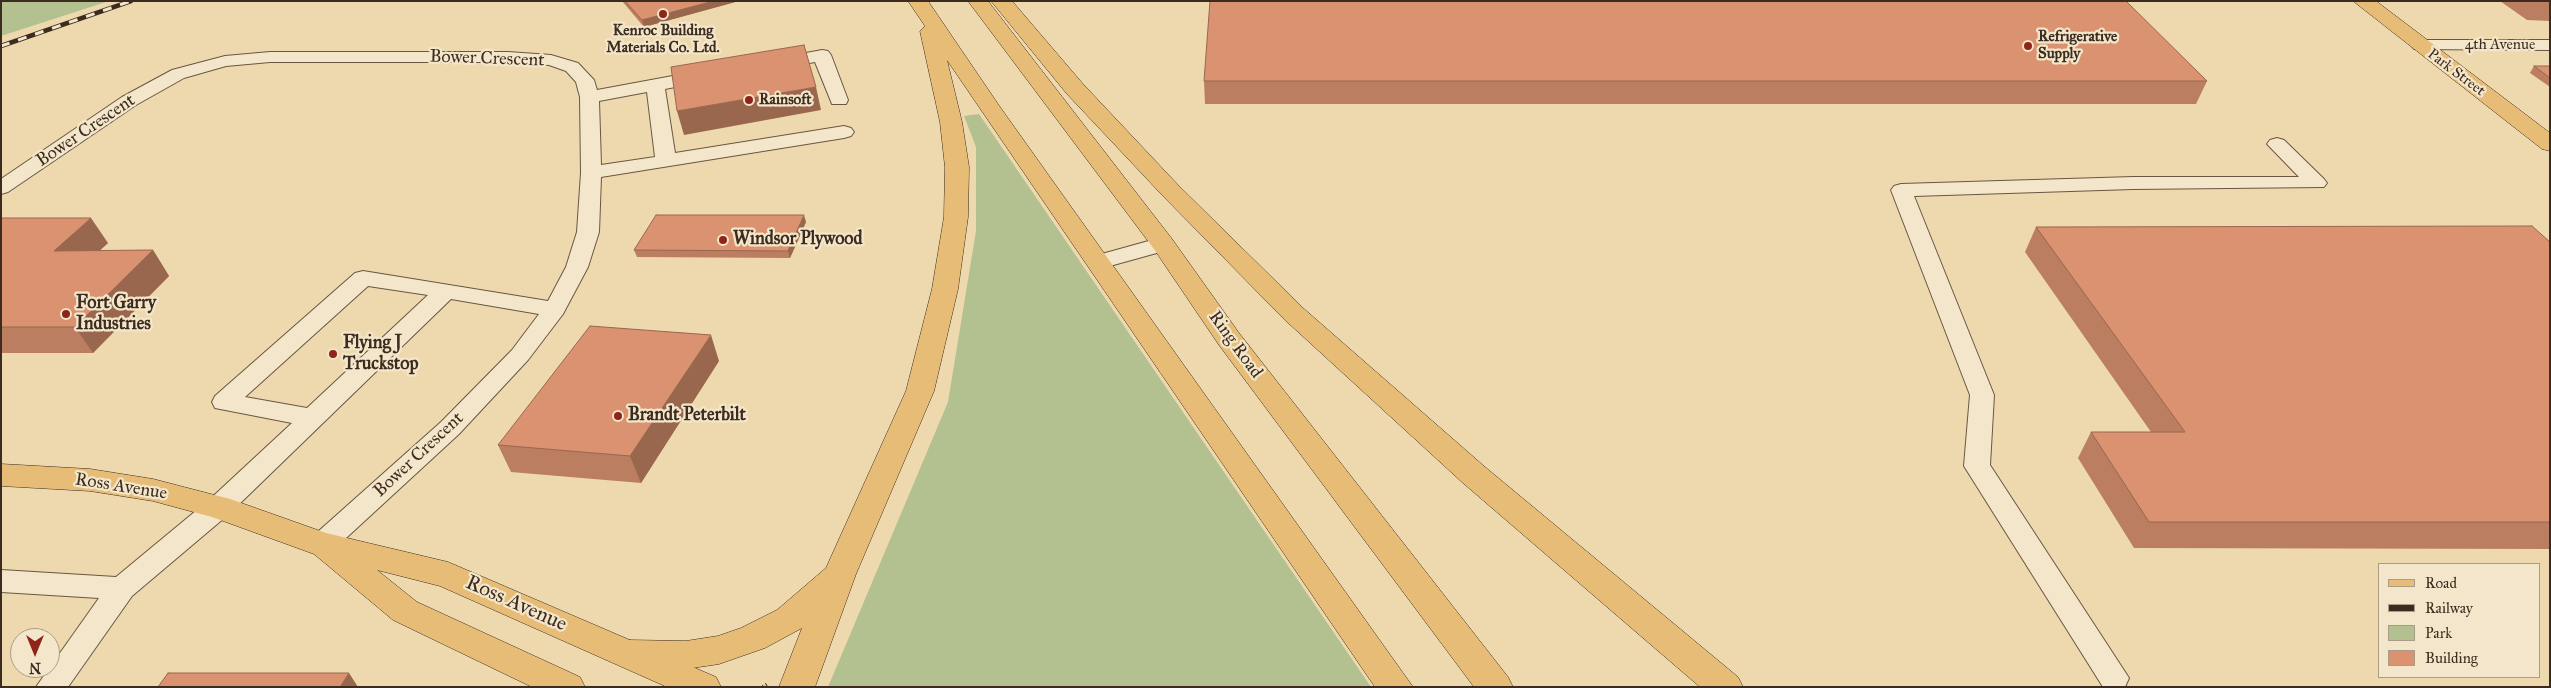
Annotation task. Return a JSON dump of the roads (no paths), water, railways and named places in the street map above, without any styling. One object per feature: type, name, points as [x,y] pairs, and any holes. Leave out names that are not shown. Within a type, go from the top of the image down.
[{"type":"main road","name":"Ring Road","points":[[978,1],[1163,244],[1229,339],[1495,687]]},
{"type":"main road","points":[[1001,1],[1075,89],[1171,192],[1294,314],[1474,475],[1725,687]]},
{"type":"main road","name":"Park Street","points":[[2363,1],[2550,144]]},
{"type":"main road","points":[[922,8],[1395,687]]},
{"type":"main road","points":[[797,687],[840,574],[920,391],[945,290],[956,217],[957,167],[951,122],[922,8]]},
{"type":"main road","name":"Ross Avenue","points":[[1,475],[90,480],[154,490],[220,507],[322,544],[448,575],[703,687]]},
{"type":"main road","name":"Ross Avenue","points":[[322,544],[405,611],[567,687]]},
{"type":"main road","points":[[629,654],[686,655],[719,650],[753,638],[789,620],[840,574]]},
{"type":"street","name":"4th Avenue","points":[[2420,45],[2550,45]]},
{"type":"street","points":[[757,67],[822,55],[839,100]]},
{"type":"street","name":"Bower Crescent","points":[[1,188],[129,101],[178,74],[225,61],[270,57],[508,57],[551,60],[572,67],[585,80],[589,97],[591,174],[588,232],[577,267],[555,309],[520,355],[450,428],[322,544]]},
{"type":"street","points":[[589,97],[720,74]]},
{"type":"street","points":[[655,86],[666,161]]},
{"type":"street","points":[[591,174],[844,132]]},
{"type":"street","points":[[2114,678],[1977,466],[1982,395],[1901,190],[2132,183],[2318,183],[2276,144]]},
{"type":"street","points":[[1099,262],[1163,244]]},
{"type":"street","points":[[314,418],[224,402],[363,278],[555,309]]},
{"type":"street","points":[[51,687],[122,588],[220,507],[444,292]]},
{"type":"street","points":[[1,581],[122,588]]},
{"type":"railway","points":[[1,46],[131,1]]},
{"type":"place","name":"Kenroc Building Materials Co. Ltd.","points":[[663,14]]},
{"type":"place","name":"Refrigerative Supply","points":[[2028,46]]},
{"type":"place","name":"Rainsoft","points":[[749,100]]},
{"type":"place","name":"Windsor Plywood","points":[[723,240]]},
{"type":"place","name":"Fort Garry Industries","points":[[66,314]]},
{"type":"place","name":"Flying J Truckstop","points":[[333,354]]},
{"type":"place","name":"Brandt Peterbilt","points":[[618,416]]}]
